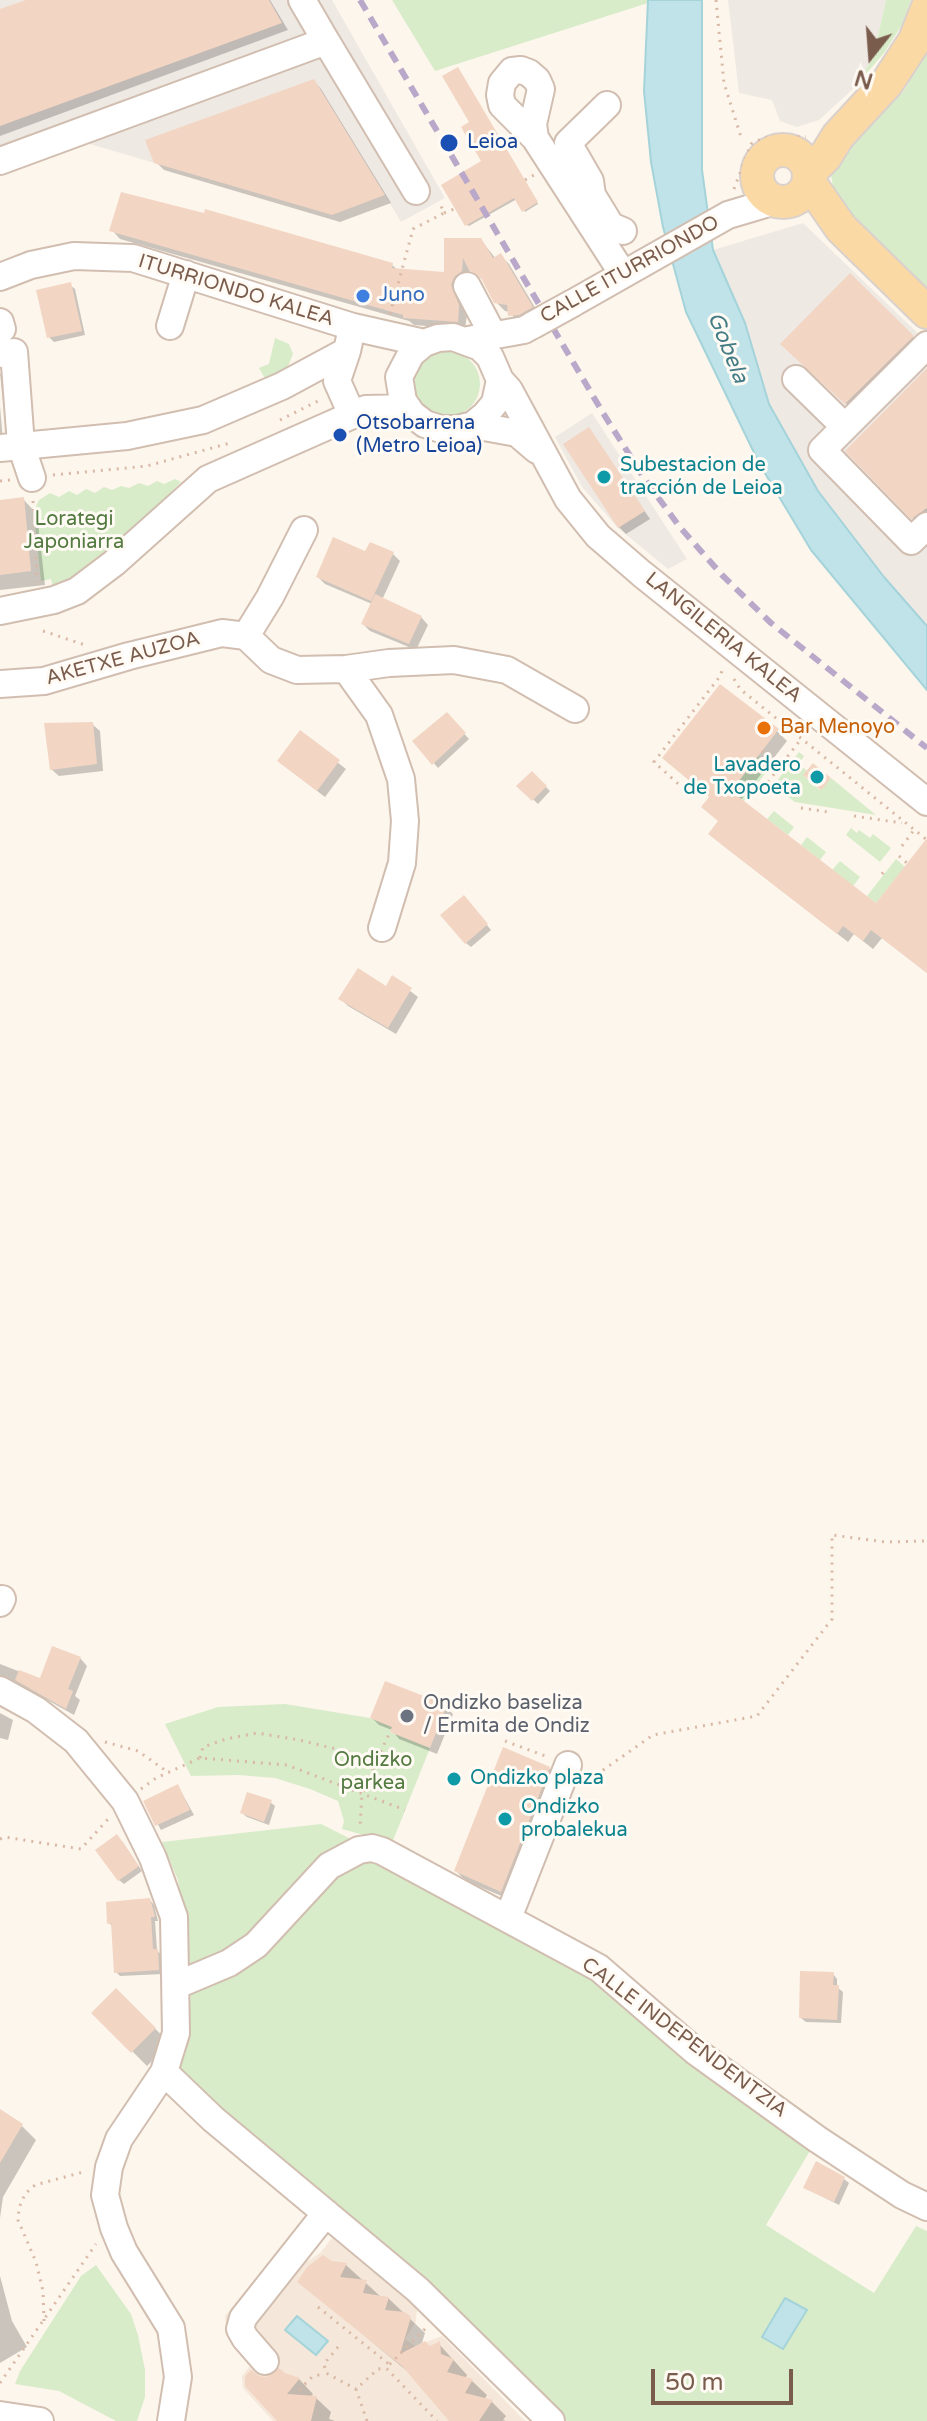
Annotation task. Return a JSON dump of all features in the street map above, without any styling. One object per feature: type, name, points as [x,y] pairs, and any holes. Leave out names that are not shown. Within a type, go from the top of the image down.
[{"type":"main road","points":[[800,161],[825,157],[838,136],[887,83],[915,40],[927,9]]},
{"type":"main road","points":[[765,190],[760,164],[766,157],[780,150],[800,161],[841,228],[927,312]]},
{"type":"main road","points":[[765,190],[800,196],[800,161]]},
{"type":"main road","points":[[765,190],[841,228]]},
{"type":"street","points":[[302,0],[427,196]]},
{"type":"street","points":[[0,161],[326,41]]},
{"type":"street","points":[[607,105],[568,143],[590,181],[604,189],[642,263]]},
{"type":"street","points":[[535,138],[642,263]]},
{"type":"street","name":"CALLE ITURRIONDO","points":[[481,338],[528,328],[726,217],[765,190]]},
{"type":"street","name":"ITURRIONDO KALEA","points":[[0,277],[31,265],[89,256],[133,258],[186,274],[353,339],[424,343]]},
{"type":"street","points":[[170,326],[186,274]]},
{"type":"street","points":[[467,286],[481,338],[480,347],[498,375],[495,403],[473,425],[441,429],[425,424],[408,408],[399,387],[402,369],[411,354],[424,343],[438,338],[481,338]]},
{"type":"street","name":"CALLE ITURRIONDO","points":[[498,375],[528,328]]},
{"type":"street","points":[[1,335],[14,352],[10,447],[32,478]]},
{"type":"street","points":[[353,339],[402,369]]},
{"type":"street","points":[[353,339],[337,381],[358,408]]},
{"type":"street","points":[[10,447],[127,436],[203,420],[282,386],[353,339]]},
{"type":"street","points":[[927,345],[822,450],[911,541],[927,526]]},
{"type":"street","name":"LANGILERIA KALEA","points":[[498,375],[534,433],[568,499],[598,536],[927,802]]},
{"type":"street","points":[[796,379],[845,427]]},
{"type":"street","points":[[0,611],[54,600],[77,591],[114,563],[208,479],[358,408],[408,408]]},
{"type":"street","name":"LANGILERIA KALEA","points":[[473,425],[517,433],[542,453]]},
{"type":"street","points":[[304,530],[246,636],[271,660],[297,670],[454,660],[507,670],[575,709]]},
{"type":"street","name":"AKETXE AUZOA","points":[[0,684],[44,681],[222,633],[246,636]]},
{"type":"street","points":[[346,669],[379,715],[401,779],[405,821],[402,863],[382,928]]},
{"type":"street","points":[[0,1690],[36,1710],[81,1747],[125,1801],[153,1858],[174,1917],[176,2033],[164,2072],[119,2139],[109,2167],[105,2195],[124,2252],[171,2328],[178,2377],[171,2421]]},
{"type":"street","points":[[508,1918],[568,1765]]},
{"type":"street","name":"CALLE INDEPENDENTZIA","points":[[353,1853],[372,1848],[382,1851],[599,1968],[695,2051],[830,2148],[902,2195],[925,2202]]},
{"type":"street","points":[[177,1985],[229,1963],[256,1945],[329,1866],[353,1853]]},
{"type":"street","points":[[164,2072],[213,2119],[418,2290],[551,2421]]},
{"type":"street","points":[[265,2361],[240,2329],[243,2318],[296,2267],[326,2213]]},
{"type":"street","points":[[0,2415],[40,2421]]},
{"type":"path","points":[[716,0],[724,83],[741,137]]},
{"type":"path","points":[[765,190],[745,157],[751,144],[768,137],[800,161]]},
{"type":"path","points":[[427,196],[444,213]]},
{"type":"path","points":[[388,319],[413,229],[459,207]]},
{"type":"path","points":[[32,478],[37,587]]},
{"type":"path","points":[[684,789],[654,762],[721,675],[722,667]]},
{"type":"path","points":[[740,689],[927,840]]},
{"type":"path","points":[[768,782],[801,739]]},
{"type":"path","points":[[762,751],[780,766]]},
{"type":"path","points":[[801,808],[829,812]]},
{"type":"path","points":[[854,816],[906,823]]},
{"type":"path","points":[[902,846],[914,830]]},
{"type":"path","points":[[899,856],[907,863]]},
{"type":"path","points":[[596,1775],[653,1735],[757,1716],[832,1619],[832,1535],[885,1542],[927,1541]]},
{"type":"path","points":[[353,1853],[362,1794],[390,1732]]},
{"type":"path","points":[[200,1758],[203,1747],[257,1733],[377,1759]]},
{"type":"path","points":[[81,1747],[109,1741],[138,1751],[169,1773]]},
{"type":"path","points":[[0,1839],[5,1837],[81,1849],[125,1801],[156,1778],[200,1758],[287,1765],[405,1810]]},
{"type":"path","points":[[44,2321],[40,2277],[18,2220],[19,2208],[25,2194],[35,2185],[109,2167]]},
{"type":"path","points":[[0,2383],[112,2221]]},
{"type":"path","points":[[318,2307],[388,2366],[437,2421]]},
{"type":"path","points":[[356,2389],[378,2369],[388,2366],[410,2343]]},
{"type":"path","points":[[326,2373],[324,2364],[338,2347]]},
{"type":"path","points":[[299,2390],[312,2377],[326,2373],[356,2389],[367,2421]]},
{"type":"shaded area","points":[[0,0],[332,0],[445,198],[401,222],[385,195],[332,215],[83,142],[0,172]]},
{"type":"shaded area","points":[[728,0],[886,0],[873,58],[853,89],[819,120],[797,127],[780,121],[772,100],[739,93]]},
{"type":"shaded area","points":[[803,223],[927,342],[927,626],[884,577],[818,491],[769,404],[745,323],[713,250]]},
{"type":"shaded area","points":[[592,413],[687,559],[668,569],[618,528],[582,487],[555,437]]},
{"type":"shaded area","points":[[299,2224],[305,2229],[292,2247],[308,2261],[321,2252],[332,2238],[417,2308],[416,2322],[405,2339],[415,2346],[442,2336],[525,2421],[273,2421],[243,2388],[242,2376],[250,2366],[233,2344],[225,2316]]},
{"type":"green space","points":[[392,0],[648,0],[648,3],[435,71]]},
{"type":"green space","points":[[886,0],[911,0],[902,25],[884,53],[853,89],[873,58]]},
{"type":"green space","points":[[927,52],[927,288],[835,197],[830,170],[844,147],[903,92]]},
{"type":"green space","points":[[275,338],[289,344],[293,354],[288,366],[267,382],[259,368],[269,364]]},
{"type":"green space","points":[[453,351],[471,360],[478,371],[478,397],[471,408],[460,415],[441,417],[423,408],[416,397],[414,378],[423,360],[434,353]]},
{"type":"green space","name":"Lorategi Japoniarra","points":[[175,479],[181,482],[82,571],[53,588],[51,579],[41,581],[35,525],[39,500],[50,493],[59,497],[69,491],[77,495],[86,489],[95,493],[104,487],[112,490],[139,483],[148,486],[157,481],[164,484]]},
{"type":"green space","points":[[799,752],[804,756],[799,764],[807,771],[804,776],[820,790],[831,778],[876,815],[795,802],[773,786]]},
{"type":"green space","points":[[758,756],[771,766],[744,801],[731,791]]},
{"type":"green space","points":[[774,811],[794,827],[788,835],[767,819]]},
{"type":"green space","points":[[851,828],[870,838],[873,834],[891,848],[880,862],[846,835]]},
{"type":"green space","points":[[807,837],[826,852],[820,860],[801,845]]},
{"type":"green space","points":[[896,859],[905,867],[876,903],[867,896]]},
{"type":"green space","points":[[840,861],[860,877],[853,886],[832,870]]},
{"type":"green space","name":"Ondizko parkea","points":[[285,1704],[370,1718],[392,1727],[390,1732],[430,1748],[392,1843],[342,1829],[344,1821],[338,1801],[310,1789],[275,1778],[191,1776],[165,1724],[218,1707]]},
{"type":"green space","points":[[321,1824],[508,1918],[817,2139],[766,2225],[874,2293],[916,2226],[927,2231],[927,2421],[567,2421],[503,2375],[170,2098],[186,2052],[192,1978],[178,1880],[162,1842]]},
{"type":"green space","points":[[96,2265],[131,2314],[138,2335],[145,2370],[145,2397],[137,2421],[116,2421],[59,2391],[15,2384],[20,2371],[81,2276]]},
{"type":"water","name":"Gobela","points":[[648,0],[702,0],[702,170],[713,250],[745,323],[769,404],[818,491],[884,577],[927,626],[927,690],[811,550],[760,465],[686,312],[663,227],[651,162],[644,91]]},
{"type":"water","points":[[785,2298],[807,2310],[783,2349],[762,2337]]},
{"type":"water","points":[[297,2316],[328,2341],[316,2355],[285,2330]]},
{"type":"building","points":[[26,0],[269,0],[282,23],[0,126],[0,9]]},
{"type":"building","points":[[458,67],[538,202],[522,212],[514,198],[465,226],[441,185],[481,161],[461,127],[469,122],[442,76]]},
{"type":"building","points":[[314,79],[385,195],[332,215],[154,163],[145,140]]},
{"type":"building","points":[[121,192],[204,213],[205,209],[393,263],[392,268],[444,272],[444,238],[481,238],[493,258],[501,253],[533,307],[519,315],[508,316],[507,305],[494,303],[481,278],[469,270],[463,258],[462,271],[454,277],[451,285],[459,305],[458,322],[403,318],[403,315],[109,231]]},
{"type":"building","points":[[850,273],[914,336],[845,404],[780,344]]},
{"type":"building","points":[[71,282],[82,331],[47,338],[36,290]]},
{"type":"building","points":[[927,368],[927,508],[911,519],[845,451]]},
{"type":"building","name":"Subestacion de tracción de Leioa","points":[[589,427],[645,511],[618,528],[563,444]]},
{"type":"building","points":[[24,497],[31,571],[0,575],[0,500]]},
{"type":"building","points":[[333,537],[365,551],[370,542],[394,552],[371,601],[316,577]]},
{"type":"building","points":[[375,594],[422,616],[409,644],[361,624]]},
{"type":"building","points":[[720,684],[779,729],[731,791],[876,903],[927,838],[927,973],[871,930],[863,941],[843,926],[837,934],[708,834],[718,821],[701,807],[709,797],[662,758]]},
{"type":"building","points":[[447,712],[466,733],[432,765],[412,741]]},
{"type":"building","points":[[93,722],[97,764],[50,770],[44,723]]},
{"type":"building","points":[[300,730],[340,760],[317,791],[277,761]]},
{"type":"building","name":"Lavadero de Txopoeta","points":[[813,763],[831,778],[821,790],[803,775]]},
{"type":"building","points":[[532,771],[547,786],[532,801],[516,786]]},
{"type":"building","points":[[464,895],[488,924],[465,944],[440,915]]},
{"type":"building","points":[[358,968],[386,986],[392,975],[412,988],[388,1028],[338,999]]},
{"type":"building","points":[[52,1646],[81,1657],[68,1689],[73,1691],[66,1709],[15,1680],[19,1670],[40,1678]]},
{"type":"building","name":"Ondizko baseliza / Ermita de Ondiz","points":[[385,1681],[447,1705],[430,1748],[390,1732],[392,1727],[370,1718]]},
{"type":"building","name":"Ondizko probalekua","points":[[503,1747],[550,1767],[501,1892],[454,1871]]},
{"type":"building","points":[[178,1784],[190,1810],[155,1826],[143,1801]]},
{"type":"building","points":[[247,1792],[272,1800],[264,1822],[240,1813]]},
{"type":"building","points":[[117,1834],[139,1866],[118,1881],[95,1850]]},
{"type":"building","points":[[150,1898],[155,1917],[151,1917],[153,1949],[158,1949],[159,1970],[114,1973],[111,1923],[107,1924],[106,1902]]},
{"type":"building","points":[[800,1971],[834,1972],[833,1985],[839,1985],[837,2020],[799,2018]]},
{"type":"building","points":[[116,1988],[156,2028],[131,2053],[91,2013]]},
{"type":"building","points":[[0,2109],[23,2124],[0,2163]]},
{"type":"building","points":[[816,2161],[845,2177],[834,2202],[803,2188]]},
{"type":"building","points":[[323,2255],[332,2261],[347,2263],[340,2277],[367,2280],[363,2293],[389,2297],[385,2310],[405,2312],[411,2317],[400,2354],[425,2341],[430,2346],[440,2341],[441,2354],[454,2359],[447,2372],[473,2379],[465,2393],[493,2400],[479,2421],[449,2421],[402,2366],[297,2282],[307,2267]]},
{"type":"building","points":[[279,2368],[300,2378],[287,2394],[317,2396],[311,2421],[277,2421],[245,2386],[245,2376],[251,2370],[267,2377]]},
{"type":"railway","points":[[360,0],[603,413],[679,526],[722,575],[771,623],[927,748]]},
{"type":"place","name":"Leioa","points":[[449,143]]},
{"type":"place","name":"Juno","points":[[363,296]]},
{"type":"place","name":"Otsobarrena (Metro Leioa)","points":[[340,435]]},
{"type":"place","name":"Subestacion de tracción de Leioa","points":[[604,477]]},
{"type":"place","name":"Bar Menoyo","points":[[764,728]]},
{"type":"place","name":"Lavadero de Txopoeta","points":[[817,777]]},
{"type":"place","name":"Ondizko baseliza / Ermita de Ondiz","points":[[407,1716]]},
{"type":"place","name":"Ondizko plaza","points":[[454,1779]]},
{"type":"place","name":"Ondizko probalekua","points":[[505,1819]]}]
